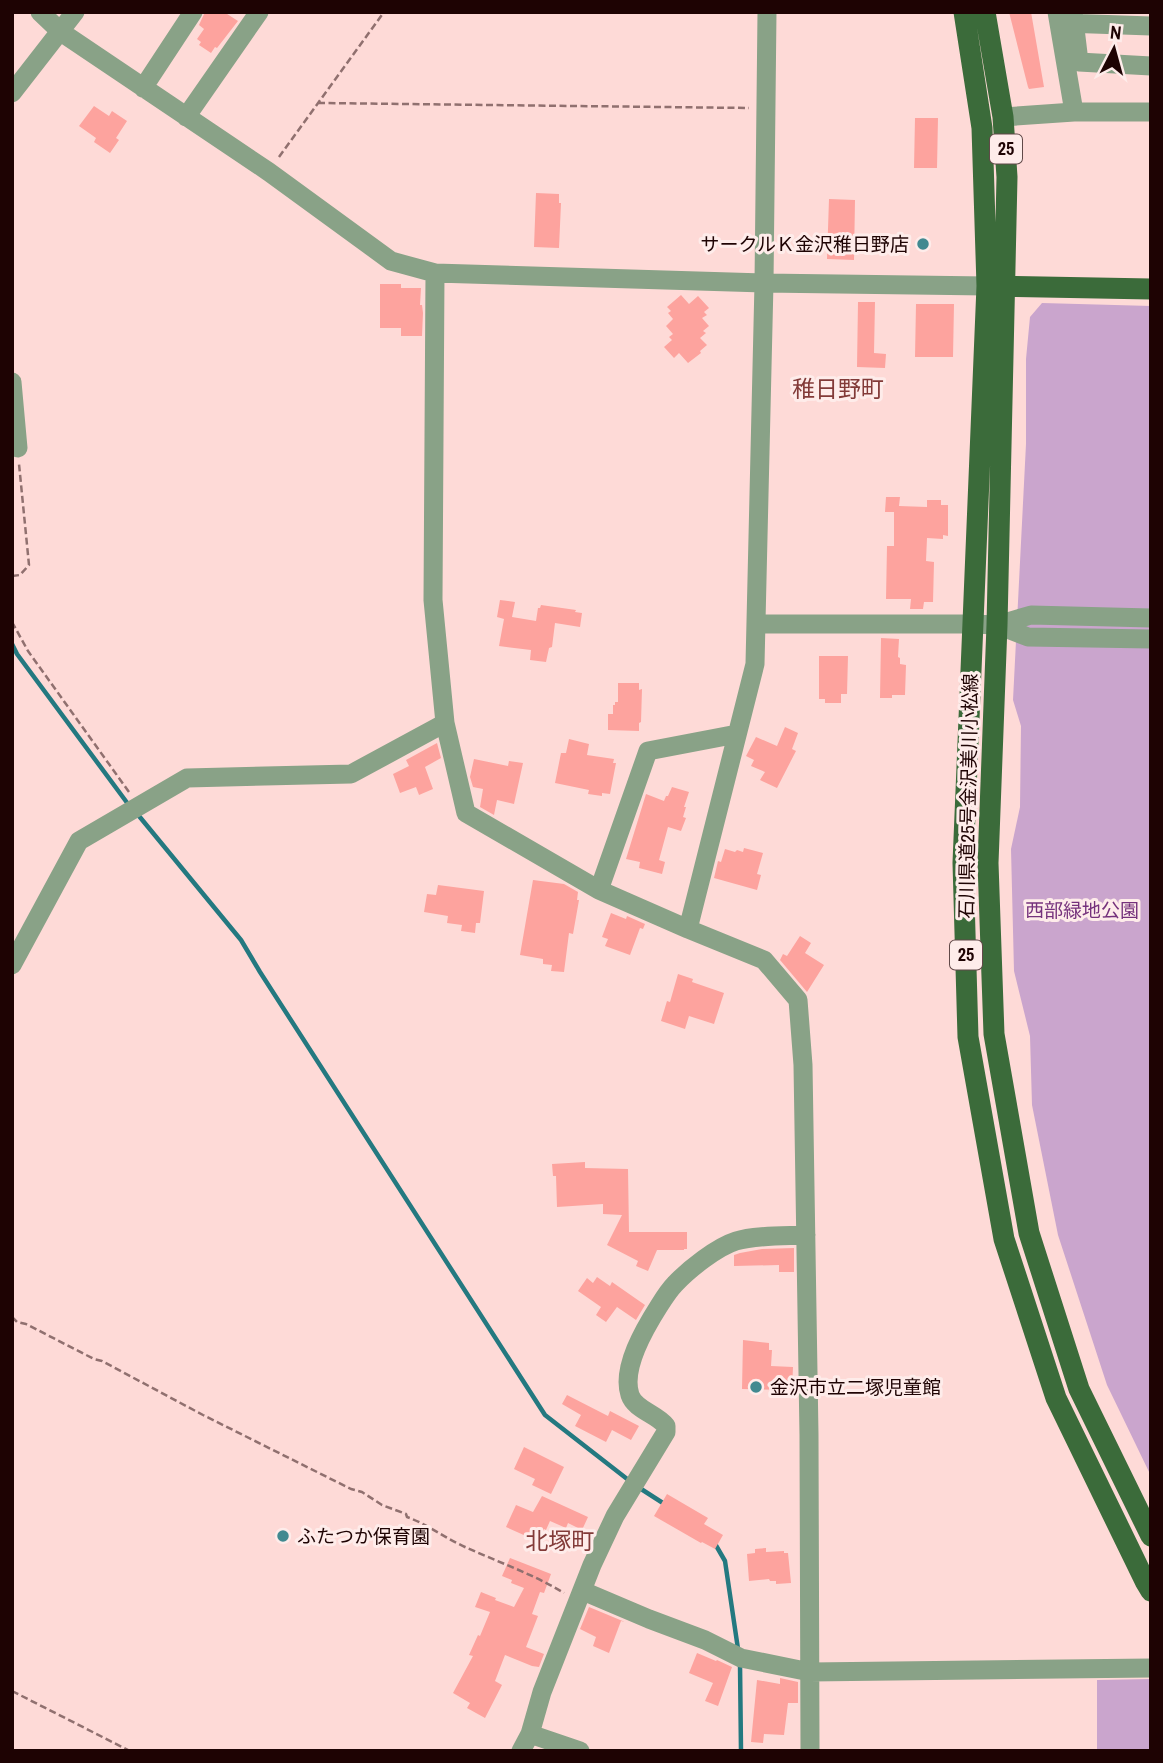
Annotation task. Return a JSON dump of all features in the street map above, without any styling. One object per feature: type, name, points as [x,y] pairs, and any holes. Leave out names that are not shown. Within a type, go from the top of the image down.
[{"type":"main road","name":"石川県道25号金沢美川小松線","points":[[964,12],[982,128],[996,286],[997,625],[988,863],[993,1034],[1029,1233],[1079,1389],[1151,1536]]},
{"type":"main road","name":"石川県道25号金沢美川小松線","points":[[985,12],[1003,117],[1007,177],[996,286],[972,624],[963,863],[968,1037],[1004,1239],[1056,1398],[1151,1591]]},
{"type":"main road","points":[[996,286],[1151,289]]},
{"type":"street","points":[[40,12],[61,32],[268,172],[391,261],[435,273],[764,283],[996,286]]},
{"type":"street","points":[[12,93],[75,12]]},
{"type":"street","points":[[143,88],[192,12]]},
{"type":"street","points":[[688,929],[755,664],[767,12]]},
{"type":"street","points":[[186,117],[249,15]]},
{"type":"street","points":[[1066,18],[1074,112]]},
{"type":"street","points":[[1066,18],[1151,26]]},
{"type":"street","points":[[1066,18],[1079,62],[1151,66]]},
{"type":"street","points":[[1003,117],[1074,112],[1151,111]]},
{"type":"street","points":[[435,273],[433,600],[445,723],[466,813],[599,890],[764,960],[798,1000],[803,1065],[806,1235],[810,1751]]},
{"type":"street","points":[[12,382],[18,448]]},
{"type":"street","points":[[757,624],[997,625],[1031,615],[1151,618]]},
{"type":"street","points":[[997,625],[1028,637],[1151,639]]},
{"type":"street","points":[[12,965],[79,841],[187,778],[351,774],[445,723]]},
{"type":"street","points":[[599,890],[648,751],[737,734]]},
{"type":"street","points":[[580,1751],[525,1742],[592,1565],[615,1516],[666,1432],[662,1420],[643,1410],[631,1398],[628,1381],[633,1355],[643,1332],[673,1285],[703,1259],[735,1241],[747,1238],[806,1235]]},
{"type":"street","points":[[581,1596],[705,1640],[741,1658],[810,1672],[1151,1668]]},
{"type":"path","points":[[268,172],[384,12]]},
{"type":"path","points":[[318,103],[766,108]]},
{"type":"path","points":[[12,576],[20,575],[29,565],[18,448]]},
{"type":"path","points":[[12,622],[28,651],[139,806]]},
{"type":"path","points":[[12,1317],[351,1489],[362,1492],[382,1505],[406,1514],[407,1517],[466,1547],[581,1596]]},
{"type":"path","points":[[12,1691],[131,1751]]},
{"type":"green space","name":"西部緑地公園","points":[[1042,303],[1151,306],[1151,1476],[1107,1385],[1058,1235],[1032,1105],[1030,1036],[1014,971],[1011,849],[1020,807],[1021,726],[1013,700],[1026,444],[1026,359],[1030,317]]},
{"type":"green space","points":[[1151,1679],[1151,1751],[1097,1751],[1097,1680]]},
{"type":"building","points":[[205,12],[224,12],[238,21],[211,53],[199,45],[201,42],[197,39],[204,29],[199,25]]},
{"type":"building","points":[[1009,12],[1031,12],[1044,87],[1028,87]]},
{"type":"building","points":[[94,106],[109,116],[112,111],[127,121],[110,153],[94,142],[96,138],[79,126]]},
{"type":"building","points":[[915,118],[938,118],[937,168],[914,168]]},
{"type":"building","points":[[536,193],[559,194],[559,248],[534,247]]},
{"type":"building","points":[[829,199],[855,200],[854,260],[827,259]]},
{"type":"building","points":[[380,284],[421,288],[422,336],[401,336],[401,328],[380,328]]},
{"type":"building","points":[[681,295],[689,304],[698,296],[709,308],[704,312],[707,315],[702,318],[709,326],[700,338],[707,345],[688,363],[679,353],[674,358],[664,347],[672,340],[669,337],[673,334],[666,326],[673,319],[667,307]]},
{"type":"building","points":[[858,302],[875,302],[874,353],[886,354],[885,368],[857,367]]},
{"type":"building","points":[[916,304],[954,304],[953,357],[915,357]]},
{"type":"building","points":[[886,497],[900,497],[899,506],[927,507],[927,500],[941,500],[941,505],[948,505],[948,536],[943,535],[943,539],[927,538],[926,561],[934,562],[933,602],[924,602],[923,609],[910,609],[911,599],[886,599],[887,546],[894,546],[894,512],[885,512]]},
{"type":"building","points":[[500,600],[515,602],[512,617],[536,621],[541,605],[576,610],[575,612],[582,613],[580,627],[555,623],[552,647],[549,648],[546,662],[530,660],[531,650],[499,646],[504,619],[497,617]]},
{"type":"building","points":[[881,638],[899,639],[898,657],[900,664],[906,665],[905,695],[880,698]]},
{"type":"building","points":[[819,656],[848,656],[847,694],[841,694],[841,703],[825,703],[825,699],[819,699]]},
{"type":"building","points":[[618,683],[639,683],[639,690],[642,689],[639,731],[608,730],[608,714],[613,714],[613,705],[618,702]]},
{"type":"building","points":[[785,727],[798,733],[792,749],[796,751],[777,788],[760,780],[765,772],[751,766],[754,760],[746,756],[756,737],[777,746]]},
{"type":"building","points":[[569,739],[589,744],[587,755],[614,759],[613,763],[616,763],[610,794],[588,794],[589,790],[555,783],[561,753],[566,753]]},
{"type":"building","points":[[437,743],[441,758],[425,767],[433,789],[419,795],[416,787],[400,793],[393,774],[409,766],[406,760]]},
{"type":"building","points":[[474,759],[508,766],[509,761],[523,763],[514,804],[497,800],[494,815],[480,807],[483,789],[473,787],[470,777]]},
{"type":"building","points":[[672,787],[689,792],[684,807],[683,817],[686,818],[681,831],[668,827],[659,860],[665,862],[662,874],[639,868],[640,862],[626,859],[646,794],[664,801]]},
{"type":"building","points":[[744,848],[763,853],[757,874],[761,875],[757,890],[714,878],[718,861],[721,862],[725,849],[743,852]]},
{"type":"building","points":[[533,880],[564,884],[578,892],[579,900],[573,934],[569,933],[564,972],[551,971],[552,965],[543,964],[543,959],[520,955]]},
{"type":"building","points":[[438,885],[484,891],[480,923],[476,923],[475,933],[461,931],[462,925],[447,923],[448,916],[424,912],[427,894],[436,895]]},
{"type":"building","points":[[611,913],[645,924],[643,929],[640,928],[630,955],[605,946],[608,939],[602,937]]},
{"type":"building","points":[[800,936],[811,943],[805,953],[824,965],[807,992],[780,960],[783,954],[787,956]]},
{"type":"building","points":[[678,974],[724,993],[714,1024],[689,1016],[685,1029],[661,1021]]},
{"type":"building","points":[[585,1162],[585,1168],[628,1169],[629,1232],[687,1232],[687,1249],[657,1250],[648,1271],[636,1266],[638,1261],[607,1245],[622,1215],[603,1214],[603,1204],[557,1207],[556,1176],[553,1176],[552,1164]]},
{"type":"building","points":[[794,1248],[794,1272],[779,1272],[779,1265],[734,1266],[734,1255],[740,1253]]},
{"type":"building","points":[[597,1277],[610,1286],[612,1282],[645,1305],[636,1320],[617,1307],[606,1322],[596,1315],[601,1307],[578,1291],[587,1278],[593,1283]]},
{"type":"building","points":[[743,1340],[769,1343],[769,1350],[772,1350],[771,1366],[793,1367],[792,1390],[742,1389]]},
{"type":"building","points":[[567,1395],[608,1416],[610,1411],[639,1426],[631,1440],[612,1430],[606,1442],[575,1426],[581,1415],[562,1404]]},
{"type":"building","points":[[524,1447],[564,1467],[551,1494],[532,1485],[535,1479],[514,1469]]},
{"type":"building","points":[[667,1494],[708,1518],[704,1524],[723,1535],[715,1549],[654,1516]]},
{"type":"building","points":[[542,1496],[588,1517],[582,1530],[568,1523],[566,1528],[550,1521],[546,1530],[535,1540],[506,1527],[516,1505],[533,1512]]},
{"type":"building","points":[[766,1548],[766,1552],[788,1553],[791,1583],[776,1584],[776,1581],[769,1579],[749,1581],[747,1554],[755,1553],[755,1549]]},
{"type":"building","points":[[510,1558],[551,1574],[544,1593],[540,1592],[532,1614],[538,1616],[526,1647],[544,1654],[539,1667],[505,1655],[495,1681],[502,1685],[485,1718],[467,1708],[470,1703],[453,1693],[473,1656],[469,1655],[490,1612],[475,1607],[481,1592],[514,1607],[524,1588],[502,1576]]},
{"type":"building","points":[[589,1607],[625,1622],[621,1621],[609,1653],[593,1646],[596,1637],[580,1629]]},
{"type":"building","points":[[697,1653],[732,1667],[718,1706],[705,1701],[713,1683],[689,1673]]},
{"type":"building","points":[[780,1678],[798,1682],[798,1703],[788,1703],[784,1735],[764,1734],[763,1743],[751,1742],[757,1680],[780,1684]]},
{"type":"waterway","points":[[12,644],[128,804]]},
{"type":"waterway","points":[[139,816],[241,940],[545,1415],[631,1482]]},
{"type":"waterway","points":[[638,1487],[666,1505]]},
{"type":"waterway","points":[[714,1542],[725,1561],[738,1649]]},
{"type":"waterway","points":[[740,1664],[741,1751]]},
{"type":"place","name":"サークルＫ金沢稚日野店","points":[[923,244]]},
{"type":"place","name":"金沢市立二塚児童館","points":[[756,1387]]},
{"type":"place","name":"ふたつか保育園","points":[[283,1536]]},
{"type":"district","name":"稚日野町","points":[[838,389]]},
{"type":"district","name":"北塚町","points":[[560,1541]]}]
